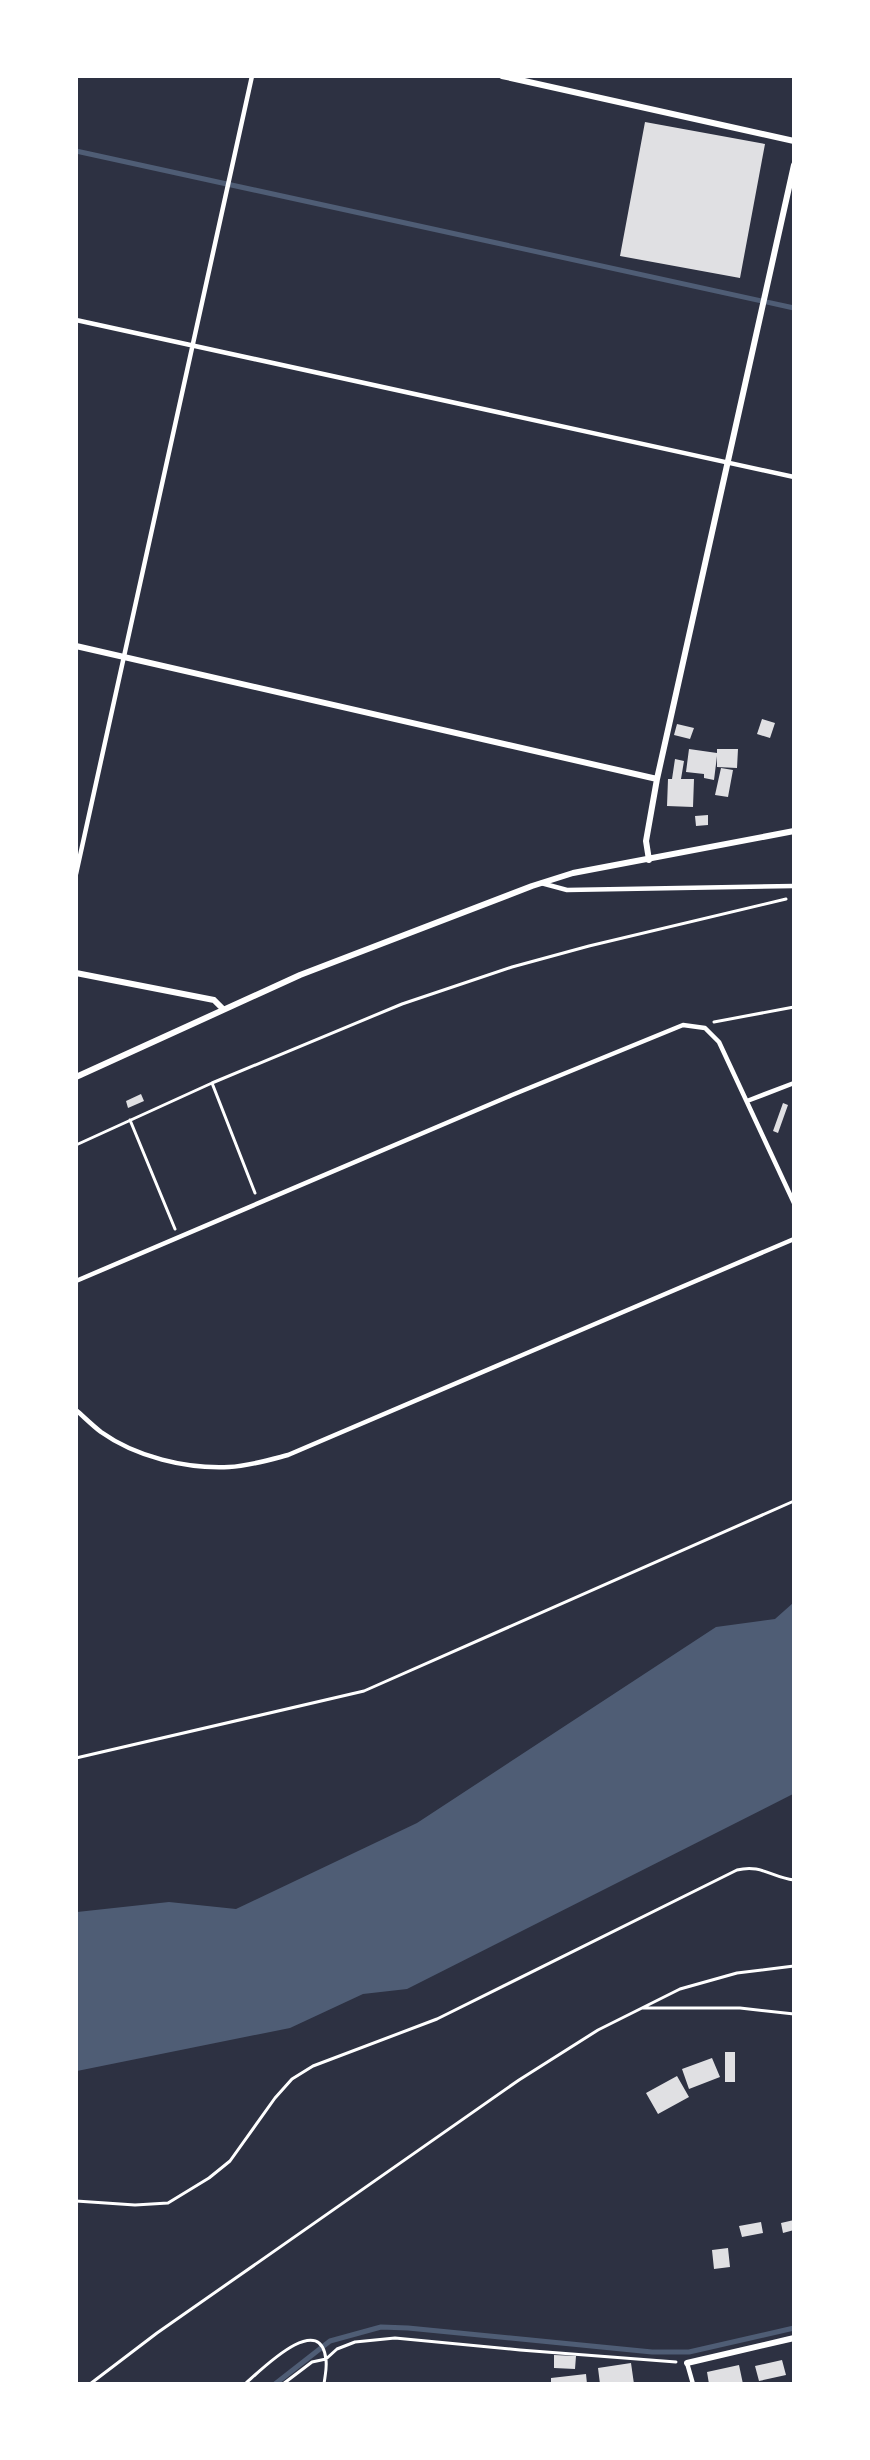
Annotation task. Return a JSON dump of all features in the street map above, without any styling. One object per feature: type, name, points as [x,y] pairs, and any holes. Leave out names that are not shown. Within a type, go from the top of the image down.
[{"type":"street","points":[[502,76],[794,141]]},
{"type":"street","points":[[649,860],[646,841],[657,779],[794,165]]},
{"type":"street","points":[[76,646],[657,779]]},
{"type":"street","points":[[76,1077],[333,962],[541,883],[573,873],[794,831]]},
{"type":"street","points":[[76,973],[214,1000],[223,1010]]},
{"type":"street","points":[[687,2363],[794,2338]]},
{"type":"lane","points":[[76,874],[252,76]]},
{"type":"lane","points":[[76,320],[794,477]]},
{"type":"lane","points":[[541,883],[567,890],[794,886]]},
{"type":"lane","points":[[76,1281],[676,1027],[694,1025],[705,1028],[719,1042],[794,1203]]},
{"type":"lane","points":[[747,1101],[794,1083]]},
{"type":"lane","points":[[76,1410],[100,1431],[125,1446],[158,1458],[194,1466],[229,1467],[268,1460],[288,1455],[794,1239]]},
{"type":"lane","points":[[687,2363],[693,2384]]},
{"type":"path","points":[[76,1145],[212,1083],[402,1004],[512,967],[688,921],[790,898]]},
{"type":"path","points":[[694,1025],[794,1007]]},
{"type":"path","points":[[212,1083],[260,1203]]},
{"type":"path","points":[[130,1120],[178,1237]]},
{"type":"path","points":[[76,1758],[364,1691],[794,1501]]},
{"type":"path","points":[[76,2201],[135,2205],[168,2203],[209,2178],[230,2161],[286,2085],[313,2066],[437,2019],[736,1870],[748,1867],[764,1869],[785,1879],[794,1880]]},
{"type":"path","points":[[90,2384],[176,2320],[519,2080],[598,2030],[680,1989],[709,1979],[794,1966]]},
{"type":"path","points":[[640,2008],[740,2008],[794,2014]]},
{"type":"path","points":[[283,2384],[312,2362],[326,2359],[336,2349],[355,2342],[395,2338],[687,2363]]},
{"type":"path","points":[[245,2384],[289,2348],[303,2340],[314,2340],[320,2344],[326,2359],[324,2384]]},
{"type":"water","points":[[793,1603],[793,1794],[407,1989],[363,1994],[290,2028],[77,2071],[77,1912],[169,1902],[236,1909],[417,1823],[716,1627],[775,1619]]},
{"type":"building","points":[[645,122],[765,144],[740,278],[620,256]]},
{"type":"building","points":[[762,719],[775,723],[770,738],[757,734]]},
{"type":"building","points":[[677,724],[694,728],[690,739],[674,735]]},
{"type":"building","points":[[689,749],[717,753],[717,749],[738,749],[737,768],[717,767],[717,756],[714,780],[704,778],[704,774],[686,772]]},
{"type":"building","points":[[675,759],[684,761],[681,779],[694,779],[693,807],[667,806],[668,779],[672,779]]},
{"type":"building","points":[[721,768],[733,770],[728,797],[715,795]]},
{"type":"building","points":[[708,815],[708,825],[696,826],[695,816]]},
{"type":"building","points":[[141,1094],[144,1101],[128,1108],[126,1101]]},
{"type":"building","points":[[783,1103],[788,1105],[778,1133],[773,1131]]},
{"type":"building","points":[[725,2052],[735,2052],[735,2082],[725,2082]]},
{"type":"building","points":[[712,2058],[720,2077],[689,2089],[682,2069]]},
{"type":"building","points":[[677,2076],[689,2097],[658,2114],[646,2093]]},
{"type":"building","points":[[794,2220],[794,2230],[783,2233],[781,2223]]},
{"type":"building","points":[[761,2222],[763,2233],[742,2237],[739,2226]]},
{"type":"building","points":[[728,2248],[730,2267],[714,2269],[712,2250]]},
{"type":"building","points":[[554,2355],[576,2356],[575,2369],[554,2368]]},
{"type":"building","points":[[782,2360],[786,2375],[759,2381],[755,2366]]},
{"type":"building","points":[[631,2363],[634,2384],[600,2384],[598,2368]]},
{"type":"building","points":[[739,2365],[743,2384],[709,2384],[707,2372]]},
{"type":"building","points":[[586,2374],[587,2384],[551,2384],[551,2378]]},
{"type":"waterway","points":[[76,151],[794,308]]},
{"type":"waterway","points":[[275,2384],[330,2341],[381,2327],[652,2352],[689,2352],[794,2328]]}]
